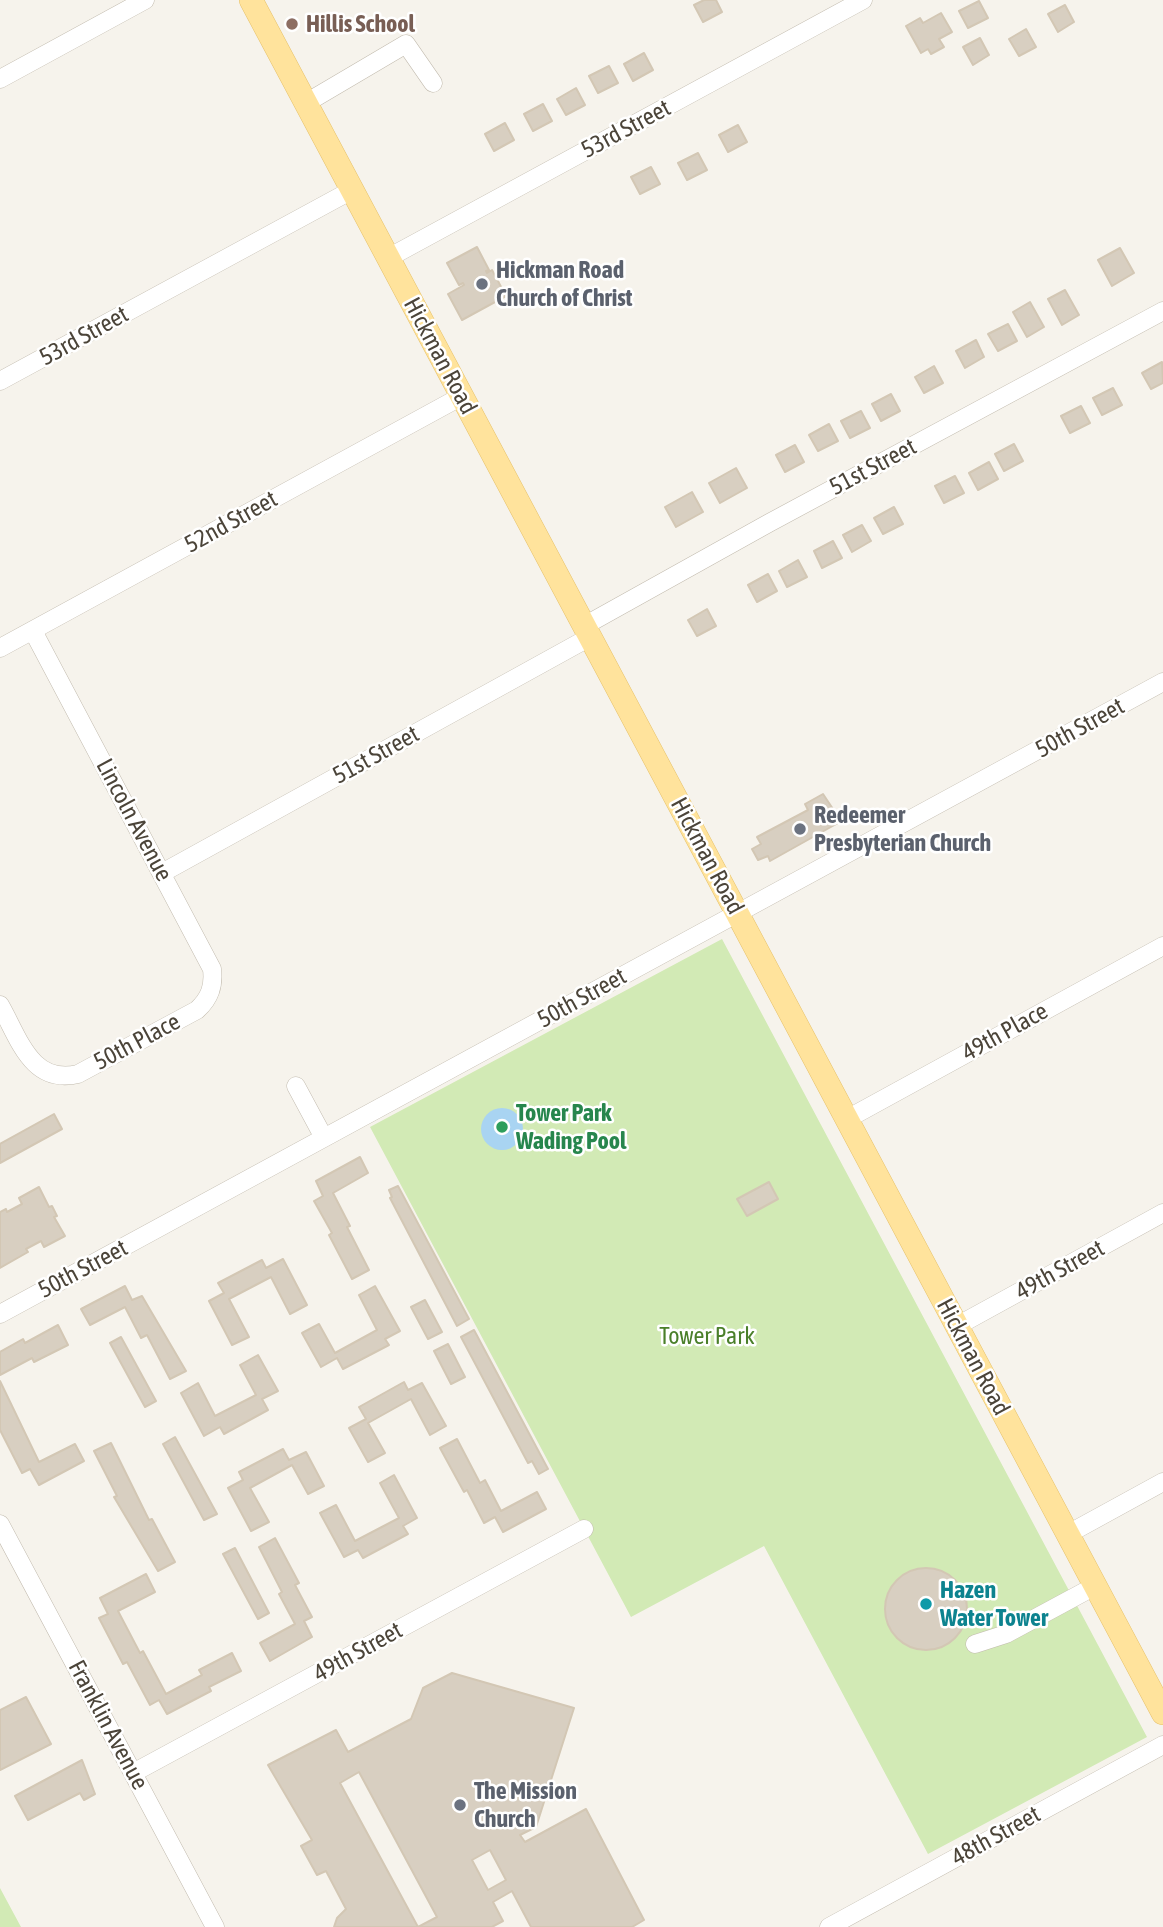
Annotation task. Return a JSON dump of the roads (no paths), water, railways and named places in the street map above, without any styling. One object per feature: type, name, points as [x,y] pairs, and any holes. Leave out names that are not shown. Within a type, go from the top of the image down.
[{"type":"main road","name":"Hickman Road","points":[[251,0],[1163,1713]]},
{"type":"street","points":[[0,79],[145,0]]},
{"type":"street","name":"53rd Street","points":[[388,258],[863,0]]},
{"type":"street","points":[[306,103],[407,44],[433,83]]},
{"type":"street","name":"53rd Street","points":[[0,382],[352,190]]},
{"type":"street","name":"51st Street","points":[[162,873],[587,632],[769,523],[1163,310]]},
{"type":"street","name":"52nd Street","points":[[0,648],[462,396]]},
{"type":"street","name":"Lincoln Avenue","points":[[33,631],[212,969],[210,993],[197,1010]]},
{"type":"street","name":"50th Street","points":[[0,1314],[1163,682]]},
{"type":"street","name":"49th Place","points":[[846,1119],[1163,946]]},
{"type":"street","name":"50th Place","points":[[0,1005],[33,1063],[55,1076],[78,1074],[197,1010]]},
{"type":"street","points":[[296,1086],[324,1138]]},
{"type":"street","name":"49th Street","points":[[957,1326],[1163,1213]]},
{"type":"street","points":[[1068,1534],[1163,1482]]},
{"type":"street","name":"Franklin Avenue","points":[[0,1524],[215,1927]]},
{"type":"street","name":"49th Street","points":[[133,1773],[584,1529]]},
{"type":"street","points":[[975,1644],[1006,1634],[1095,1586]]},
{"type":"street","name":"48th Street","points":[[829,1927],[1163,1745]]},
{"type":"water","name":"Tower Park Wading Pool","points":[[502,1108],[517,1114],[523,1129],[517,1144],[502,1150],[487,1144],[481,1129],[487,1114]]},
{"type":"place","name":"Hillis School","points":[[292,24]]},
{"type":"place","name":"Hickman Road Church of Christ","points":[[482,284]]},
{"type":"place","name":"Redeemer Presbyterian Church","points":[[800,829]]},
{"type":"place","name":"Tower Park Wading Pool","points":[[502,1127]]},
{"type":"place","name":"Hazen Water Tower","points":[[926,1604]]},
{"type":"place","name":"The Mission Church","points":[[460,1805]]},
{"type":"park label","name":"Tower Park","points":[[707,1336]]}]
